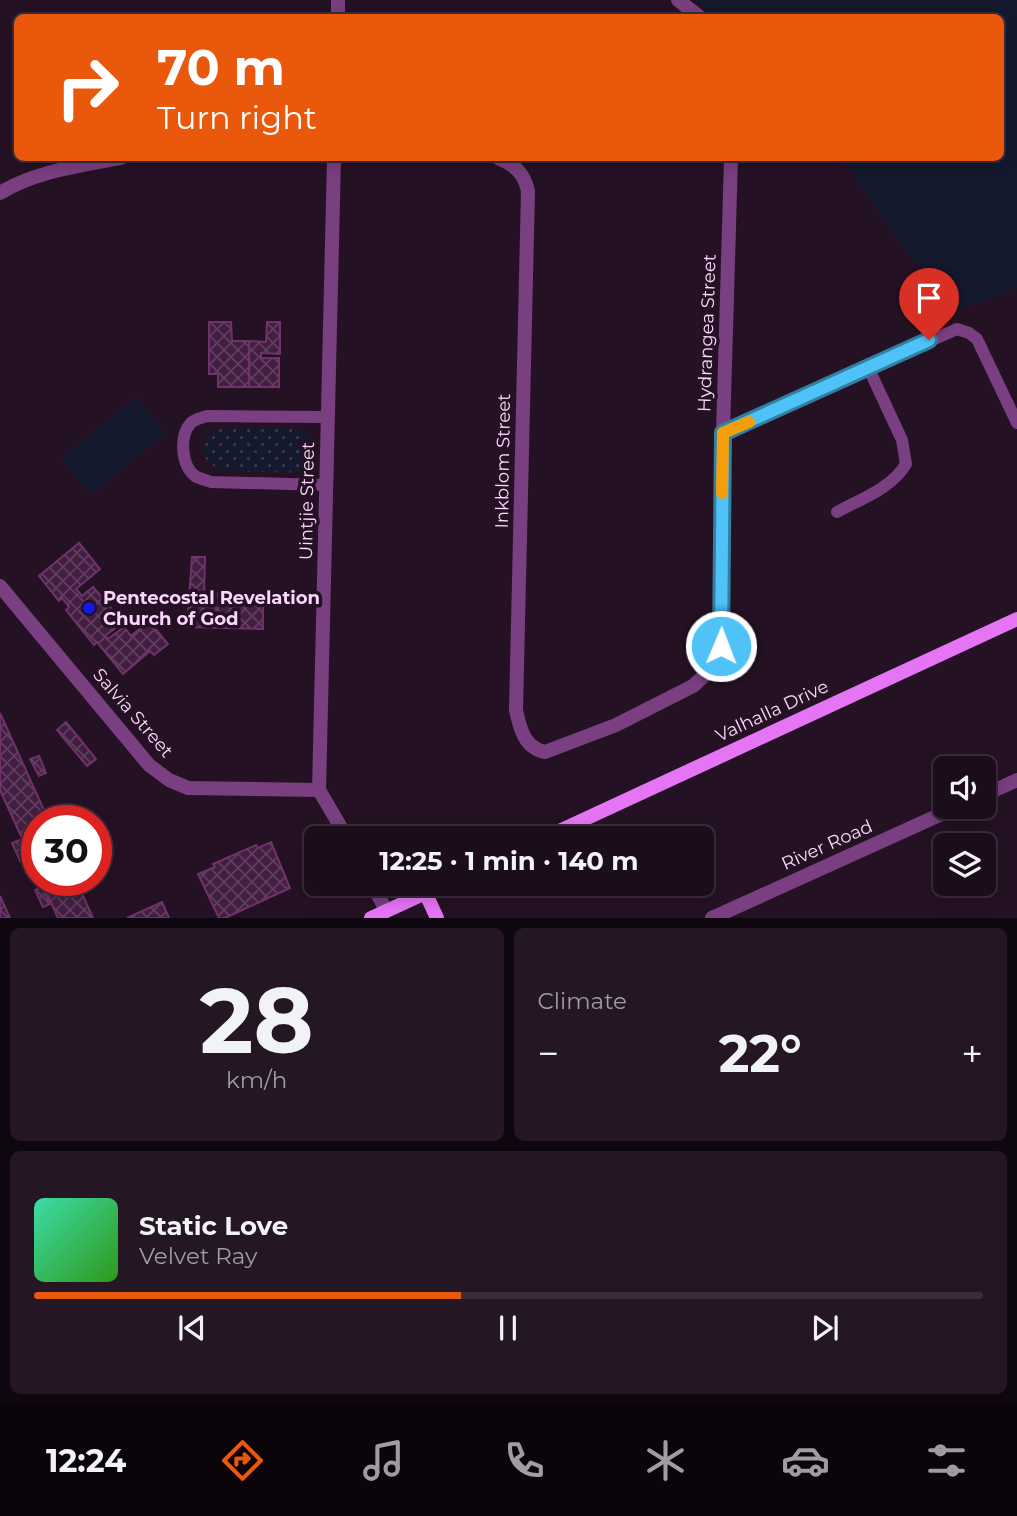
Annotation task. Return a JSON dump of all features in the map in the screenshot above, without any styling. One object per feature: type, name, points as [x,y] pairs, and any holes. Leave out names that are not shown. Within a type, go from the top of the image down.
[{"type":"main road","name":"Valhalla Drive","points":[[570,826],[1017,619]]},
{"type":"main road","points":[[370,918],[417,896]]},
{"type":"main road","points":[[427,896],[437,918]]},
{"type":"street","points":[[678,0],[696,14]]},
{"type":"street","points":[[0,193],[16,183],[39,175],[107,161]]},
{"type":"street","name":"Uintjie Street","points":[[318,790],[334,161]]},
{"type":"street","name":"Inkblom Street","points":[[503,161],[518,169],[525,177],[528,191],[516,710],[528,744],[545,752],[558,748]]},
{"type":"street","name":"Hydrangea Street","points":[[558,748],[616,725],[692,686],[716,661],[721,646],[723,433],[731,161]]},
{"type":"street","name":"Salvia Street","points":[[0,586],[149,765],[169,780],[188,788],[318,790]]},
{"type":"street","points":[[996,790],[1017,780]]},
{"type":"street","points":[[318,790],[339,826]]},
{"type":"street","name":"River Road","points":[[712,918],[933,818]]},
{"type":"street","points":[[378,896],[386,911]]},
{"type":"lane","points":[[723,433],[957,329],[969,332],[977,339],[1017,423]]},
{"type":"lane","points":[[837,512],[891,481],[906,464],[902,440],[868,368]]},
{"type":"lane","points":[[326,485],[211,482],[194,475],[188,468],[183,453],[185,433],[191,424],[207,416],[328,417]]},
{"type":"shaded area","points":[[694,0],[1017,0],[1017,288],[959,310],[906,252],[843,161],[1004,161],[1004,14],[711,14]]},
{"type":"shaded area","points":[[136,397],[166,433],[91,495],[61,458]]},
{"type":"shaded area","points":[[220,429],[294,429],[312,439],[315,451],[306,468],[299,471],[228,471],[210,464],[205,457],[206,441]]},
{"type":"building","points":[[209,322],[231,322],[232,341],[249,341],[249,387],[218,387],[218,374],[209,374]]},
{"type":"building","points":[[267,322],[280,322],[280,354],[261,353],[261,358],[279,358],[279,387],[249,387],[249,341],[266,342]]},
{"type":"building","name":"Pentecostal Revelation Church of God","points":[[79,543],[100,569],[76,589],[82,596],[93,587],[123,622],[105,636],[108,639],[124,627],[131,636],[149,621],[168,644],[154,655],[150,651],[123,674],[97,642],[94,645],[66,610],[69,607],[62,598],[59,601],[39,576]]},
{"type":"building","points":[[192,557],[205,557],[204,593],[263,594],[263,629],[187,627]]},
{"type":"building","points":[[0,713],[42,805],[21,805],[21,836],[0,790]]},
{"type":"building","points":[[66,722],[96,759],[87,766],[57,730]]},
{"type":"building","points":[[39,756],[46,773],[39,776],[30,759]]},
{"type":"building","points":[[20,840],[21,842],[20,861],[12,843]]},
{"type":"building","points":[[271,842],[290,888],[225,918],[219,918],[198,874],[215,867],[213,864],[256,845],[258,848]]},
{"type":"building","points":[[0,896],[10,918],[0,918]]},
{"type":"building","points":[[38,896],[46,896],[50,904],[43,907]]},
{"type":"building","points":[[48,896],[83,896],[93,918],[58,918]]},
{"type":"building","points":[[162,902],[169,918],[127,918]]},
{"type":"slow traffic","points":[[722,493],[723,433],[749,422]]},
{"type":"place","name":"Pentecostal Revelation Church of God","points":[[89,608]]},
{"type":"route","points":[[721,646],[723,433],[929,340]]}]
